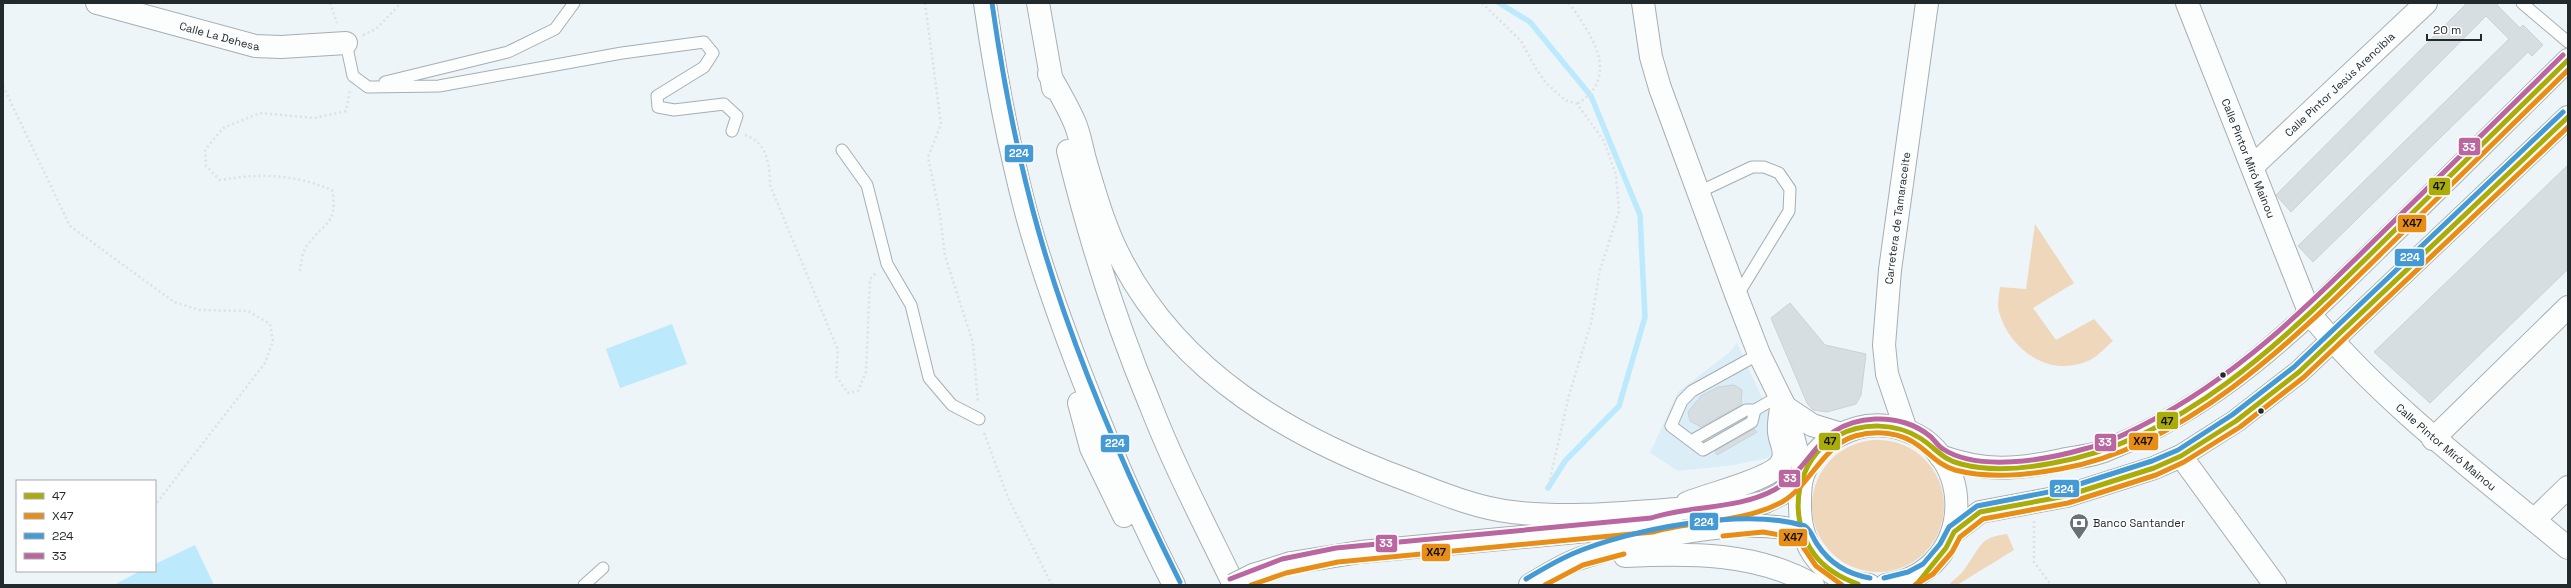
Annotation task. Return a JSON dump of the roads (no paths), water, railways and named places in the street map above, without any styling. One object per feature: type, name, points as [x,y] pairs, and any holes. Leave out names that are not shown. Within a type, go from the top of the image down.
[{"type":"main road","name":"Calle La Dehesa","points":[[97,3],[255,46],[281,47],[346,43]]},
{"type":"main road","points":[[985,3],[996,74],[1026,212],[1050,292],[1091,448],[1157,585]]},
{"type":"main road","points":[[1038,3],[1049,74],[1078,193],[1114,306],[1150,404],[1233,585],[1253,575],[1291,563],[1360,552],[1652,525],[1665,520],[1712,514],[1765,502],[1781,494],[1804,472],[1820,450],[1841,434],[1870,426],[1887,426],[1906,430],[1923,440],[1940,456],[1950,471],[1955,488],[1957,510],[1954,532],[1946,548],[1922,577],[1886,585]]},
{"type":"main road","points":[[1642,3],[1651,58],[1737,297],[1759,354],[1782,401],[1804,472],[1800,495],[1802,532],[1812,553],[1829,570],[1862,585]]},
{"type":"main road","name":"Carretera de Tamaraceite","points":[[1906,430],[1887,374],[1884,345],[1890,270],[1927,3]]},
{"type":"main road","name":"Calle Pintor Miró Mainou","points":[[2187,3],[2253,166],[2310,314],[2330,340],[2433,439],[2568,548]]},
{"type":"main road","name":"Calle Pintor Jesús Arencibia","points":[[2253,166],[2426,3]]},
{"type":"main road","points":[[1940,456],[1972,465],[2004,470],[2029,467],[2102,451],[2162,424],[2209,395],[2264,355],[2310,314],[2568,60]]},
{"type":"main road","points":[[1049,74],[1074,122],[1103,219],[1123,263],[1146,300],[1176,337],[1214,376],[1251,405],[1305,436],[1383,472],[1460,500],[1510,512],[1562,516],[1675,509],[1730,509]]},
{"type":"main road","points":[[1954,532],[1980,512],[2066,496],[2116,481],[2181,456],[2236,421],[2281,387],[2568,117]]},
{"type":"main road","points":[[1050,292],[1108,445],[1148,536],[1174,585]]},
{"type":"main road","points":[[2433,439],[2568,307]]},
{"type":"main road","points":[[1675,509],[1701,497],[1765,476],[1778,468],[1783,461],[1784,451],[1779,432],[1782,401]]},
{"type":"main road","points":[[1782,401],[1812,426],[1841,434]]},
{"type":"main road","points":[[2181,456],[2275,585]]},
{"type":"main road","points":[[2534,520],[2568,487]]},
{"type":"main road","points":[[1652,525],[1678,533]]},
{"type":"main road","points":[[1530,585],[1580,558],[1678,533],[1763,525],[1779,526],[1802,532]]},
{"type":"main road","points":[[1580,558],[1668,554],[1717,556],[1745,560],[1775,569],[1813,585]]},
{"type":"lane","points":[[368,87],[508,52],[556,28],[574,3]]},
{"type":"lane","points":[[2522,3],[2568,42]]},
{"type":"lane","points":[[346,43],[353,76],[368,87],[439,86],[622,53],[704,42],[713,53],[704,67],[656,96],[658,107],[674,110],[724,104],[737,116],[732,131]]},
{"type":"lane","points":[[842,150],[867,184],[887,264],[911,305],[929,378],[952,405],[979,420]]},
{"type":"lane","points":[[1699,192],[1752,167],[1764,168],[1779,173],[1790,189],[1789,211],[1737,297]]},
{"type":"lane","points":[[1759,354],[1706,382],[1682,401],[1671,426],[1703,450],[1752,422],[1755,410],[1782,401]]},
{"type":"lane","points":[[584,585],[603,568]]},
{"type":"water","points":[[672,324],[687,364],[620,388],[606,349]]},
{"type":"water","points":[[195,545],[214,585],[114,585],[138,572],[156,572],[156,564]]},
{"type":"waterway","points":[[1499,3],[1530,22],[1591,96],[1640,215],[1645,317],[1619,406],[1565,461],[1548,488]]},
{"type":"place","name":"Banco Santander","points":[[2079,540]]}]
